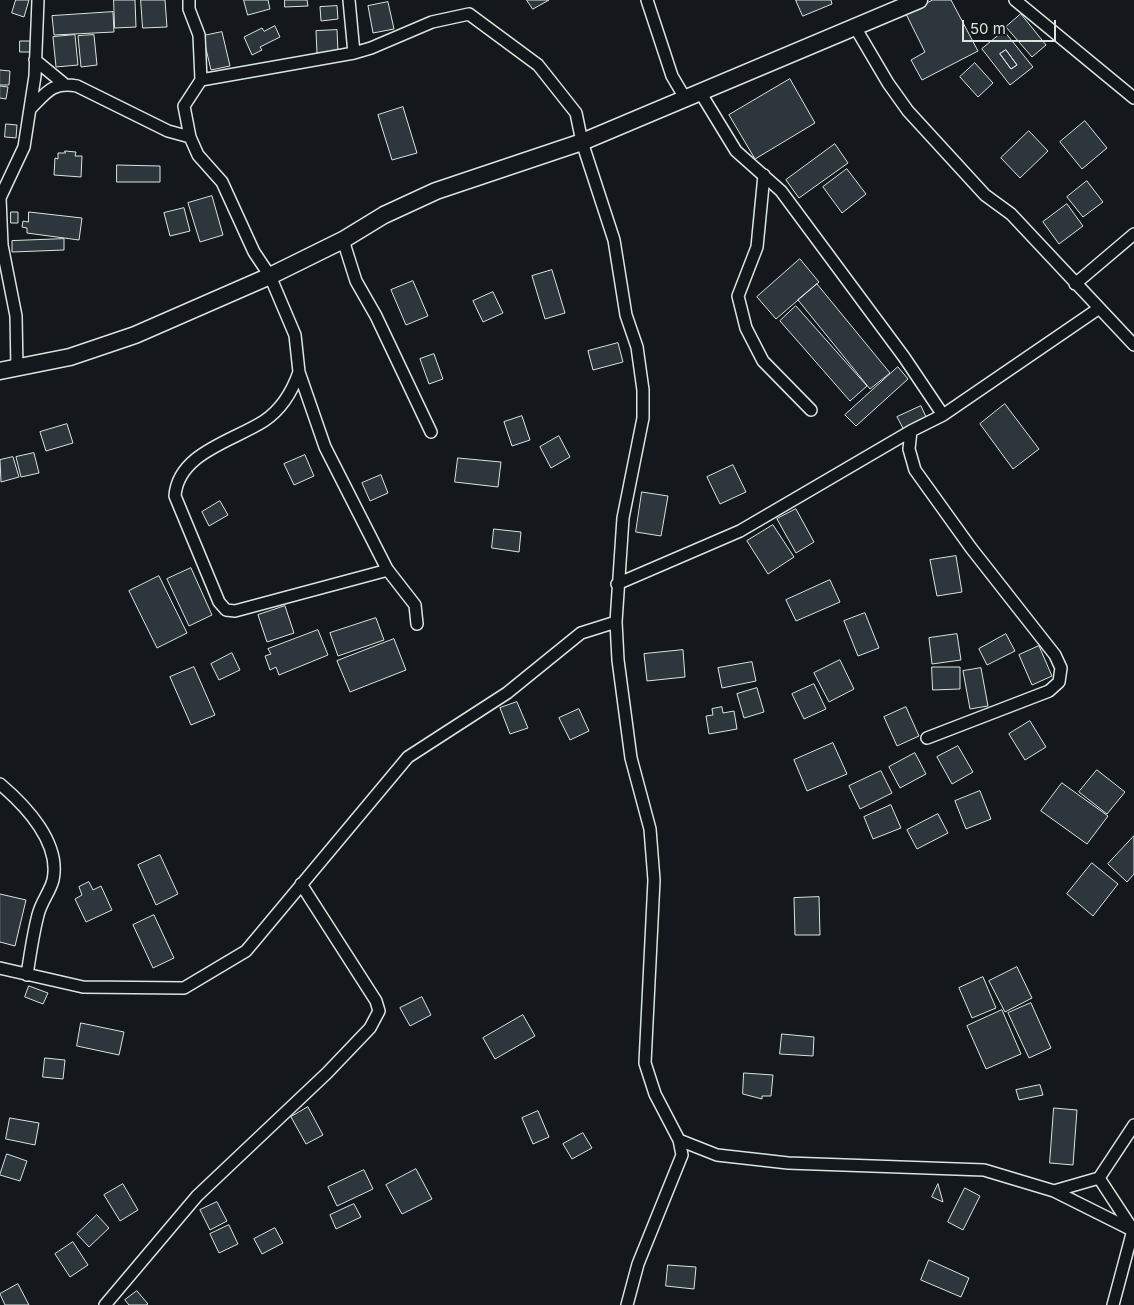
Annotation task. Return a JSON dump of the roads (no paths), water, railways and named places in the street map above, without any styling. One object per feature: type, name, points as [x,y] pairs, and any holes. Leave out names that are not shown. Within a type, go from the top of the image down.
[{"type":"street","points":[[16,369],[16,316],[2,245],[0,198],[24,147],[31,108],[38,0]]},
{"type":"street","points":[[189,0],[189,9],[199,35],[201,80],[184,106],[190,137],[198,155],[222,182],[254,252],[270,276],[295,335],[299,372],[325,447],[388,570],[414,605],[417,624]]},
{"type":"street","points":[[349,0],[354,52]]},
{"type":"street","points":[[647,0],[672,76],[692,95],[736,151],[781,191],[904,357],[943,415]]},
{"type":"street","points":[[0,372],[70,357],[135,335],[270,276],[343,240],[384,215],[436,191],[582,142],[919,0]]},
{"type":"street","points":[[1016,0],[1134,98]]},
{"type":"street","points":[[201,80],[371,48],[432,22],[469,14],[538,65],[576,112],[582,142],[614,240],[626,315],[637,347],[643,390],[643,418],[623,518],[616,622],[618,660],[630,758],[650,829],[654,880],[645,1063],[655,1094],[680,1140],[682,1155],[638,1264],[627,1305]]},
{"type":"street","points":[[855,27],[888,83],[908,111],[985,195],[1010,214],[1134,345]]},
{"type":"street","points":[[35,60],[63,83],[76,86],[168,131],[190,137]]},
{"type":"street","points":[[31,108],[55,86],[63,83]]},
{"type":"street","points":[[764,175],[757,247],[738,296],[746,328],[763,361],[811,410]]},
{"type":"street","points":[[1075,284],[1134,234]]},
{"type":"street","points":[[343,240],[356,281],[376,316],[431,432]]},
{"type":"street","points":[[618,584],[740,531],[911,431],[943,415],[1098,309]]},
{"type":"street","points":[[299,372],[290,396],[265,420],[230,438],[198,458],[182,472],[176,484],[175,496],[219,602],[226,610],[235,611],[388,570]]},
{"type":"street","points":[[911,431],[909,449],[915,470],[971,548],[1055,655],[1061,668],[1059,682],[1049,691],[927,738]]},
{"type":"street","points":[[0,968],[83,987],[184,988],[246,950],[408,756],[508,693],[581,633],[616,622]]},
{"type":"street","points":[[0,784],[20,801],[48,843],[55,865],[52,882],[38,913],[26,974]]},
{"type":"street","points":[[105,1305],[197,1196],[327,1073],[370,1028],[379,1011],[376,1001],[301,884]]},
{"type":"street","points":[[1054,1191],[1099,1178],[1134,1125]]},
{"type":"street","points":[[680,1140],[717,1155],[779,1162],[984,1170],[1054,1191],[1133,1231]]},
{"type":"street","points":[[1099,1178],[1133,1231],[1113,1305]]}]
